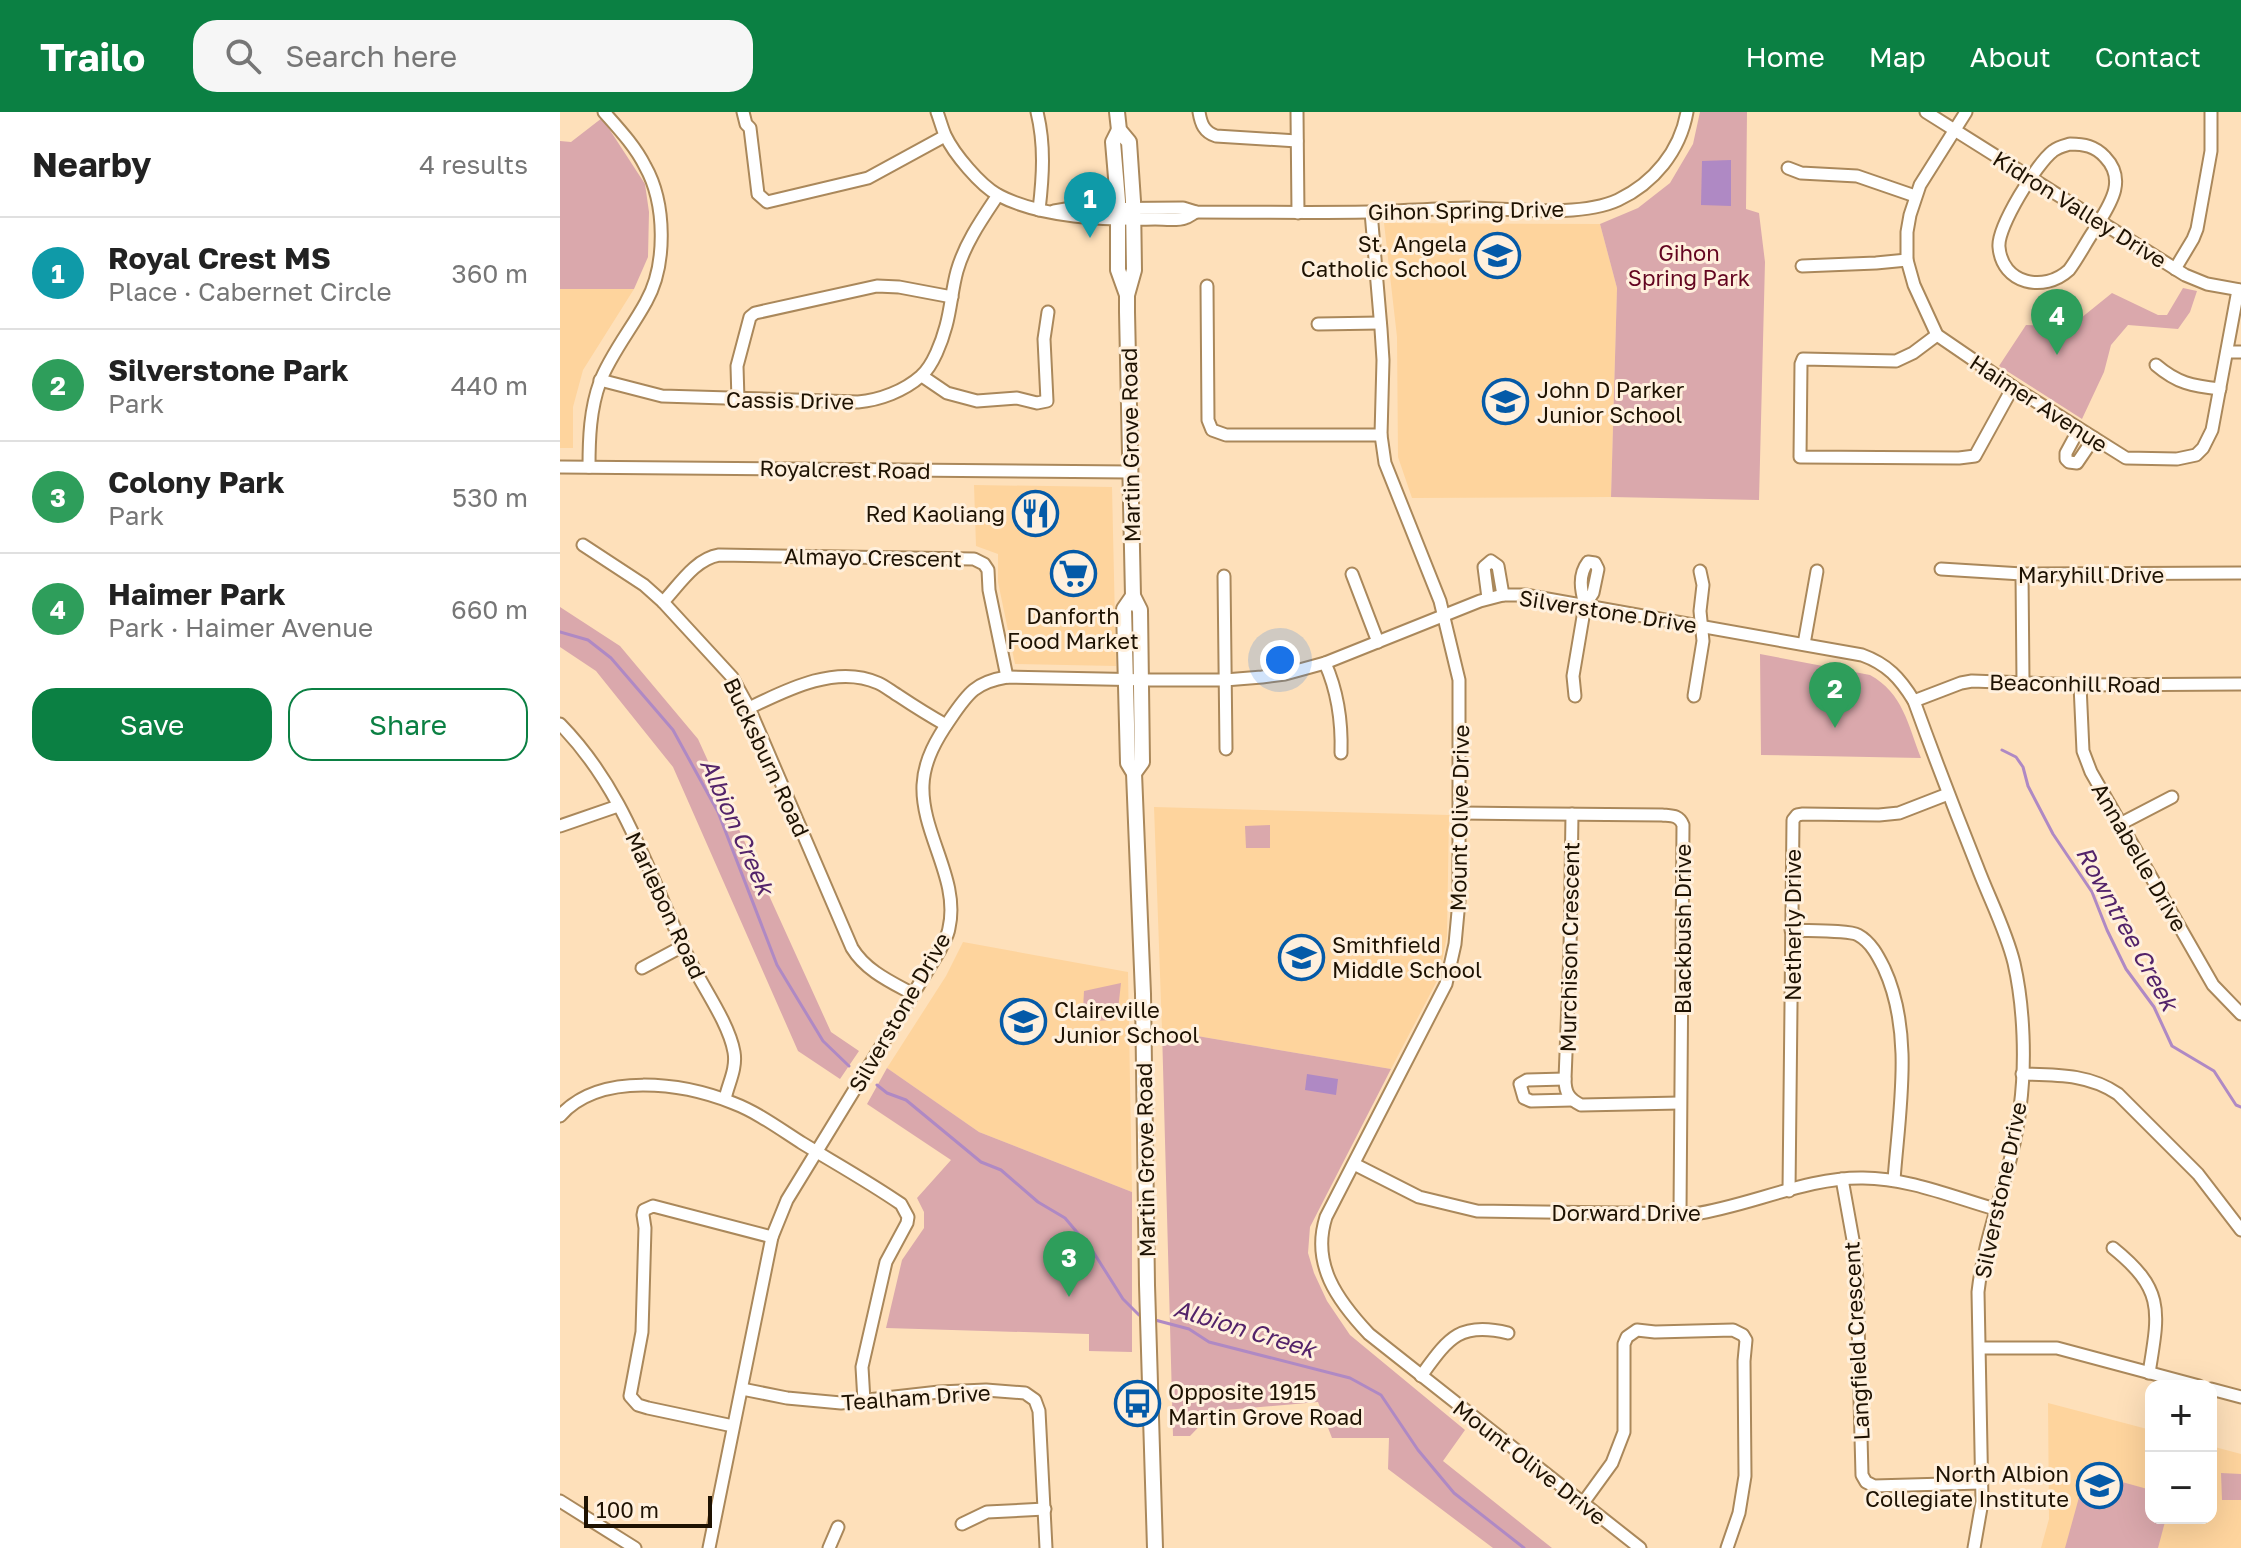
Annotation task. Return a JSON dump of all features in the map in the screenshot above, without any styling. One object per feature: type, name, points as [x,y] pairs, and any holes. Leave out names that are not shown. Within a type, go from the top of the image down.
[{"type":"main road","name":"Martin Grove Road","points":[[1117,112],[1119,130],[1129,142],[1126,214],[1134,270],[1127,295],[1133,596],[1124,609],[1134,679],[1128,763],[1134,773],[1143,994],[1155,1548]]},
{"type":"street","points":[[589,467],[591,418],[600,380],[650,294],[658,266],[662,225],[646,166],[604,112]]},
{"type":"street","points":[[743,112],[750,128],[758,194],[767,202],[868,178],[945,136]]},
{"type":"street","points":[[937,112],[945,136],[962,160],[998,195],[966,244],[956,273],[945,329],[922,376],[947,393],[967,399],[1047,401],[1044,339],[1048,312]]},
{"type":"street","points":[[1037,112],[1043,152],[1039,210]]},
{"type":"street","points":[[1199,112],[1203,127],[1216,136],[1297,141]]},
{"type":"street","points":[[1297,112],[1298,213]]},
{"type":"street","name":"Gihon Spring Drive","points":[[998,195],[1039,210],[1066,209],[1185,218],[1196,212],[1597,207],[1631,193],[1647,182],[1663,165],[1680,138],[1687,112]]},
{"type":"street","name":"Kidron Valley Drive","points":[[1926,112],[2175,269],[2197,281],[2240,290]]},
{"type":"street","points":[[1966,112],[1915,196],[1907,232],[1907,260],[1914,285],[1937,335],[1896,361],[1803,359],[1800,457],[1975,456],[2013,387]]},
{"type":"street","points":[[2175,269],[2197,229],[2211,151],[2211,112]]},
{"type":"street","points":[[2081,144],[2096,149],[2109,161],[2116,178],[2114,197],[2099,221],[2073,264],[2056,280],[2029,282],[2016,276],[2001,256],[1999,241],[2002,226],[2044,159],[2059,147],[2081,144]]},
{"type":"street","points":[[1788,168],[1801,173],[1857,176],[1915,196]]},
{"type":"street","name":"Mount Olive Drive","points":[[1371,212],[1383,360],[1381,435],[1390,477],[1440,601],[1459,680],[1458,925],[1441,997],[1326,1217],[1320,1246],[1330,1282],[1351,1315],[1369,1334],[1583,1503],[1625,1543],[1640,1548]]},
{"type":"street","points":[[1802,266],[1907,260]]},
{"type":"street","points":[[738,400],[737,366],[750,317],[755,313],[877,286],[952,297]]},
{"type":"street","points":[[1207,286],[1208,420],[1212,430],[1226,435],[1381,435]]},
{"type":"street","name":"Haimer Avenue","points":[[1937,335],[2126,458],[2177,459],[2196,455],[2209,439],[2240,290]]},
{"type":"street","points":[[1318,324],[1380,323]]},
{"type":"street","points":[[2227,352],[2241,352]]},
{"type":"street","points":[[2156,365],[2181,382],[2220,389]]},
{"type":"street","name":"Cassis Drive","points":[[600,380],[662,396],[871,401],[922,376]]},
{"type":"street","points":[[2079,429],[2066,453],[2069,462],[2077,463],[2094,438]]},
{"type":"street","name":"Royalcrest Road","points":[[560,467],[1130,472]]},
{"type":"street","name":"Bucksburn Road","points":[[583,545],[636,579],[663,602],[732,677],[749,708],[857,957],[870,969],[913,994]]},
{"type":"street","name":"Almayo Crescent","points":[[663,602],[699,564],[708,557],[719,555],[974,559],[988,570],[989,590],[1007,677]]},
{"type":"street","points":[[1488,598],[1484,567],[1491,561],[1498,566],[1503,595]]},
{"type":"street","name":"Maryhill Drive","points":[[1941,569],[2022,574],[2241,573]]},
{"type":"street","points":[[1694,696],[1703,645],[1700,611],[1703,585],[1700,571]]},
{"type":"street","points":[[1804,644],[1817,571]]},
{"type":"street","points":[[1352,574],[1378,642]]},
{"type":"street","points":[[2022,574],[2023,682]]},
{"type":"street","points":[[1224,576],[1226,749]]},
{"type":"street","name":"Silverstone Drive","points":[[709,1548],[772,1237],[787,1200],[940,950],[949,930],[952,911],[949,890],[928,819],[923,785],[927,762],[946,725],[969,693],[991,680],[1007,677],[1225,680],[1285,674],[1325,663],[1488,598],[1525,595],[1862,655],[1878,661],[1899,678],[1914,701],[2013,959],[2021,1012],[2021,1107],[1981,1268],[1978,1292],[1981,1511],[1974,1548]]},
{"type":"street","points":[[1575,696],[1573,676],[1585,605]]},
{"type":"street","points":[[1325,663],[1336,691],[1342,735],[1341,753]]},
{"type":"street","points":[[749,708],[809,681],[862,679],[880,684],[946,725]]},
{"type":"street","name":"Beaconhill Road","points":[[1914,701],[1961,683],[2241,684]]},
{"type":"street","name":"Annabelle Drive","points":[[2080,685],[2083,751],[2091,772],[2213,985],[2241,1014]]},
{"type":"street","name":"Marlebon Road","points":[[560,724],[611,788],[636,836],[683,946],[728,1032],[735,1062],[725,1099]]},
{"type":"street","name":"Netherly Drive","points":[[1789,1191],[1792,826],[1797,815],[1899,813],[1948,794]]},
{"type":"street","points":[[2122,823],[2172,797]]},
{"type":"street","points":[[560,826],[618,806]]},
{"type":"street","name":"Blackbush Drive","points":[[1459,813],[1674,816],[1683,825],[1680,1213]]},
{"type":"street","name":"Murchison Crescent","points":[[1572,814],[1567,1094],[1581,1105],[1680,1103]]},
{"type":"street","points":[[1791,930],[1857,934],[1877,952],[1891,983],[1900,1023],[1902,1079],[1894,1180]]},
{"type":"street","points":[[642,968],[683,946]]},
{"type":"street","points":[[2022,1074],[2081,1077],[2118,1094],[2198,1174],[2241,1230]]},
{"type":"street","name":"Murchison Crescent","points":[[1565,1079],[1527,1080],[1520,1084],[1521,1092],[1524,1098],[1531,1101],[1572,1100]]},
{"type":"street","points":[[560,1116],[598,1091],[629,1084],[686,1089],[725,1099],[747,1109],[901,1204],[908,1217],[907,1223],[886,1262],[862,1367],[864,1401]]},
{"type":"street","name":"Dorward Drive","points":[[1354,1164],[1419,1197],[1477,1211],[1694,1214],[1842,1179],[1862,1178],[1894,1180],[1995,1209]]},
{"type":"street","name":"Langfield Crescent","points":[[1842,1179],[1855,1251],[1862,1475],[1866,1482],[1874,1486],[1981,1483]]},
{"type":"street","points":[[733,1426],[648,1408],[638,1405],[630,1396],[643,1316],[644,1210],[653,1206],[772,1237]]},
{"type":"street","points":[[2113,1248],[2136,1267],[2153,1293],[2157,1323],[2149,1373]]},
{"type":"street","points":[[1421,1376],[1441,1349],[1463,1332],[1488,1329],[1508,1333]]},
{"type":"street","points":[[1583,1503],[1612,1463],[1624,1432],[1624,1344],[1627,1337],[1637,1330],[1733,1330],[1746,1340],[1745,1476],[1739,1513],[1727,1548]]},
{"type":"street","points":[[1980,1348],[2057,1348],[2176,1380]]},
{"type":"street","name":"Tealham Drive","points":[[742,1389],[818,1403],[939,1392],[986,1390],[1025,1393],[1039,1406],[1046,1548]]},
{"type":"street","points":[[2217,1391],[2241,1397]]},
{"type":"street","points":[[560,1501],[635,1548]]},
{"type":"street","points":[[962,1524],[987,1512],[1045,1509]]},
{"type":"street","points":[[829,1548],[838,1527]]},
{"type":"shaded area","points":[[1731,160],[1731,206],[1701,205],[1702,161]]},
{"type":"shaded area","points":[[1384,223],[1600,224],[1617,288],[1611,497],[1412,498],[1398,457],[1397,337]]},
{"type":"shaded area","points":[[560,289],[634,289],[583,370],[573,407],[573,448],[560,448]]},
{"type":"shaded area","points":[[974,485],[1112,487],[1116,666],[1015,664],[998,582],[998,554],[976,546]]},
{"type":"shaded area","name":"Smithfield Middle School","points":[[1154,807],[1449,815],[1447,936],[1439,977],[1391,1069],[1162,1030]]},
{"type":"shaded area","name":"Claireville Junior School","points":[[963,942],[1128,972],[1132,1192],[979,1132],[887,1068],[946,976]]},
{"type":"shaded area","points":[[1307,1074],[1338,1079],[1336,1095],[1305,1090]]},
{"type":"shaded area","name":"North Albion Collegiate Institute","points":[[2048,1403],[2145,1428],[2145,1524],[2217,1524],[2217,1448],[2241,1454],[2241,1548],[2041,1548],[2049,1519]]},
{"type":"green space","name":"Gihon Spring Park","points":[[1700,112],[1747,112],[1746,209],[1759,213],[1765,262],[1759,500],[1611,497],[1617,288],[1600,224],[1638,208],[1670,183],[1693,144]]},
{"type":"green space","points":[[602,118],[645,184],[649,212],[648,257],[634,289],[560,289],[560,141],[571,142]]},
{"type":"green space","points":[[2183,288],[2197,291],[2190,312],[2178,329],[2128,325],[2111,345],[2104,372],[2082,419],[1999,366],[2026,325],[2054,326],[2081,318],[2112,293],[2158,315],[2167,315]]},
{"type":"green space","points":[[560,607],[620,646],[698,739],[831,1032],[859,1051],[840,1079],[798,1051],[673,767],[596,671],[560,647]]},
{"type":"green space","points":[[1760,654],[1870,675],[1881,682],[1897,700],[1921,758],[1761,755]]},
{"type":"green space","points":[[1270,825],[1270,848],[1246,848],[1245,826]]},
{"type":"green space","points":[[1121,983],[1118,1010],[1112,1020],[1095,1021],[1083,1010],[1084,991]]},
{"type":"green space","points":[[1162,1030],[1391,1069],[1310,1227],[1308,1253],[1314,1273],[1327,1301],[1350,1335],[1465,1430],[1443,1461],[1552,1548],[1493,1548],[1388,1469],[1389,1438],[1332,1438],[1318,1402],[1214,1411],[1190,1436],[1173,1436]]},
{"type":"green space","points":[[887,1068],[979,1132],[1132,1192],[1132,1352],[1089,1351],[1089,1334],[886,1328],[902,1260],[924,1228],[924,1212],[917,1198],[951,1160],[867,1104]]},
{"type":"green space","points":[[2086,1472],[2145,1488],[2145,1524],[2164,1524],[2158,1548],[2065,1548]]},
{"type":"green space","points":[[2221,1473],[2241,1474],[2241,1500],[2222,1500]]},
{"type":"waterway","name":"Albion Creek","points":[[560,632],[588,640],[611,658],[673,730],[718,812],[777,965],[823,1041],[849,1066]]},
{"type":"waterway","name":"Rowntree Creek","points":[[2002,750],[2016,757],[2023,767],[2028,786],[2053,834],[2092,892],[2126,969],[2154,1007],[2172,1046],[2214,1071],[2236,1105],[2241,1107]]},
{"type":"waterway","name":"Albion Creek","points":[[877,1085],[887,1093],[906,1100],[981,1162],[1001,1170],[1038,1202],[1065,1218],[1092,1250],[1123,1299],[1143,1317]]},
{"type":"waterway","name":"Albion Creek","points":[[1155,1320],[1189,1329],[1209,1342],[1350,1378],[1381,1395],[1418,1450],[1454,1493],[1524,1548]]},
{"type":"place","name":"Royal Crest MS","points":[[1090,238]]},
{"type":"place","name":"St. Angela Catholic School","points":[[1498,256]]},
{"type":"place","name":"Haimer Park","points":[[2057,355]]},
{"type":"place","name":"John D Parker Junior School","points":[[1506,402]]},
{"type":"place","name":"Red Kaoliang","points":[[1036,513]]},
{"type":"place","name":"Danforth Food Market","points":[[1073,574]]},
{"type":"place","name":"Silverstone Park","points":[[1835,728]]},
{"type":"place","name":"Smithfield Middle School","points":[[1301,957]]},
{"type":"place","name":"Claireville Junior School","points":[[1023,1022]]},
{"type":"place","name":"Colony Park","points":[[1069,1297]]},
{"type":"place","name":"Opposite 1915 Martin Grove Road","points":[[1137,1404]]},
{"type":"place","name":"North Albion Collegiate Institute","points":[[2100,1486]]}]
